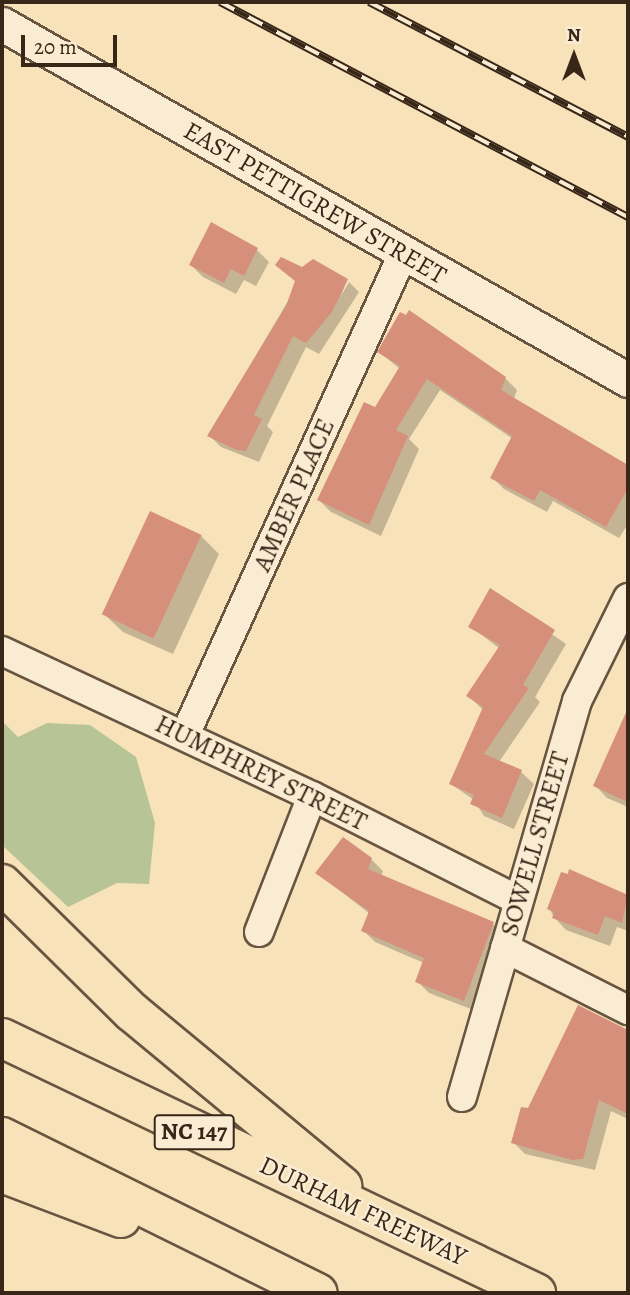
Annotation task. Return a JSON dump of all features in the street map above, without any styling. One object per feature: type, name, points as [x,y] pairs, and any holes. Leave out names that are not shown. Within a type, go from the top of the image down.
[{"type":"highway","points":[[2,884],[132,1012],[387,1222]]},
{"type":"highway","name":"DURHAM FREEWAY","points":[[2,1038],[536,1293]]},
{"type":"highway","points":[[2,1138],[318,1293]]},
{"type":"highway","points":[[2,1173],[93,1211],[209,1239]]},
{"type":"street","name":"EAST PETTIGREW STREET","points":[[2,24],[402,254],[628,380]]},
{"type":"street","name":"AMBER PLACE","points":[[185,735],[402,254]]},
{"type":"street","name":"SOWELL STREET","points":[[462,1097],[577,701],[628,598]]},
{"type":"street","name":"HUMPHREY STREET","points":[[2,650],[312,796],[519,900]]},
{"type":"street","points":[[259,932],[312,796]]},
{"type":"street","points":[[505,948],[628,1010]]},
{"type":"green space","points":[[2,721],[18,737],[47,723],[90,725],[136,757],[155,823],[149,884],[117,883],[68,907],[2,845]]},
{"type":"building","points":[[211,222],[258,248],[244,276],[231,269],[224,283],[189,265]]},
{"type":"building","points":[[281,257],[302,267],[313,259],[348,279],[332,312],[306,343],[293,336],[254,415],[262,419],[246,451],[237,450],[207,436],[286,306],[295,281],[275,265]]},
{"type":"building","points":[[409,310],[506,377],[501,390],[628,465],[628,488],[606,527],[540,490],[534,501],[490,478],[512,436],[427,379],[396,430],[408,436],[369,525],[317,500],[364,402],[375,407],[400,366],[377,352],[400,312],[406,315]]},
{"type":"building","points":[[150,511],[202,535],[153,638],[102,614]]},
{"type":"building","points":[[490,588],[555,630],[523,685],[529,688],[484,754],[522,770],[502,818],[470,804],[474,795],[449,784],[483,707],[466,696],[500,645],[468,627]]},
{"type":"building","points":[[628,708],[628,802],[593,786]]},
{"type":"building","points":[[343,837],[372,858],[368,869],[494,922],[464,1001],[415,982],[424,958],[361,931],[369,911],[315,873]]},
{"type":"building","points":[[569,869],[628,895],[622,923],[605,916],[598,935],[552,918],[554,912],[547,909],[561,872],[568,874]]},
{"type":"building","points":[[578,1005],[628,1030],[628,1114],[599,1100],[583,1159],[572,1160],[511,1143],[521,1107],[528,1108]]},
{"type":"railway","points":[[220,2],[628,217]]},
{"type":"railway","points":[[369,2],[628,137]]}]
